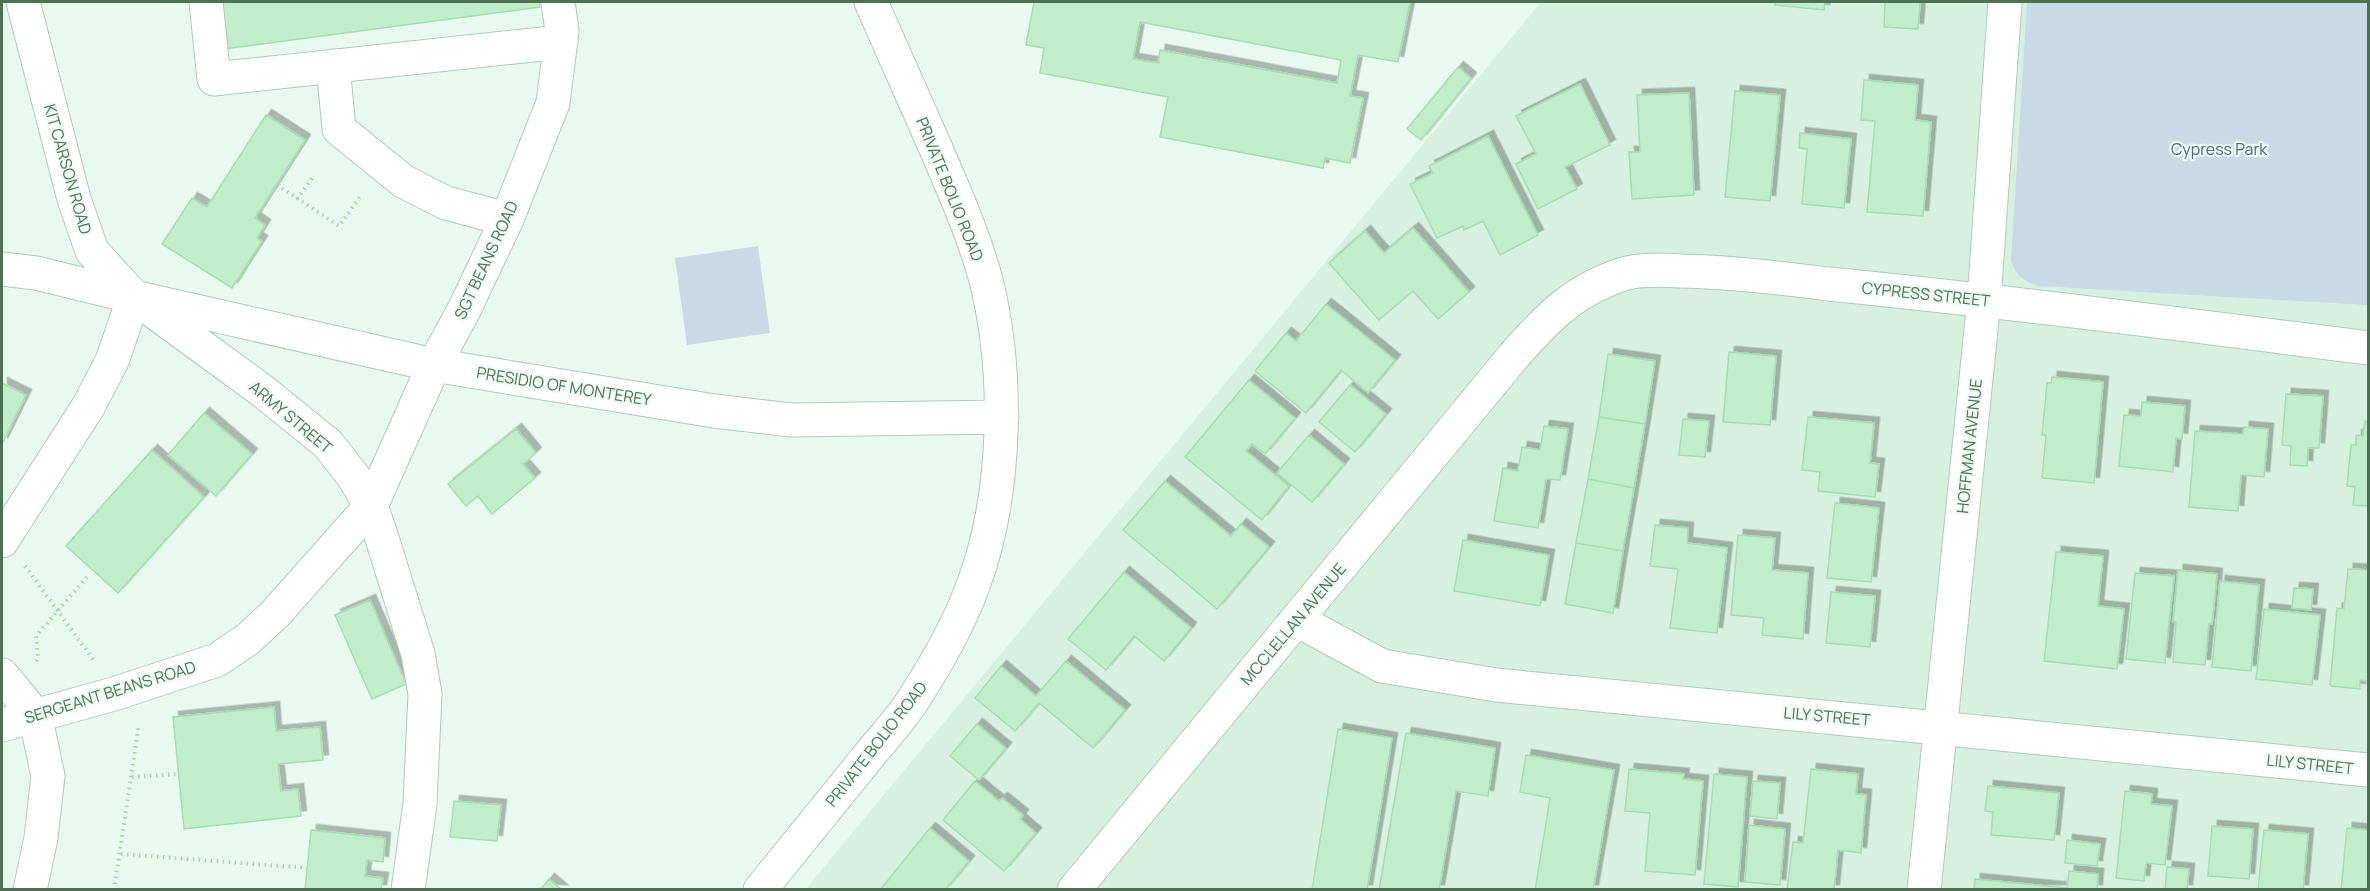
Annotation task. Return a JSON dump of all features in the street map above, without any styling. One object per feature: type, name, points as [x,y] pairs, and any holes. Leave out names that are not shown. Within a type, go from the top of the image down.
[{"type":"street","name":"KIT CARSON ROAD","points":[[23,2],[75,199],[92,251],[134,297]]},
{"type":"street","points":[[206,2],[214,79],[561,42]]},
{"type":"street","name":"SGT BEANS ROAD","points":[[371,506],[434,365],[464,310],[507,219],[553,103],[562,32],[558,2]]},
{"type":"street","name":"PRIVATE BOLIO ROAD","points":[[760,890],[914,700],[958,621],[975,582],[998,480],[1002,417],[994,321],[986,280],[974,242],[942,164],[871,2]]},
{"type":"street","name":"HOFFMAN AVENUE","points":[[1924,890],[1984,300],[2005,2]]},
{"type":"street","points":[[333,66],[339,129],[403,181],[446,203],[507,219]]},
{"type":"street","name":"ARMY STREET","points":[[2,269],[36,273],[134,297],[264,392],[328,444],[353,476],[371,506],[418,654],[425,694],[420,804],[408,890]]},
{"type":"street","name":"CYPRESS STREET","points":[[1512,358],[1540,326],[1570,299],[1594,285],[1628,273],[1660,270],[1726,273],[1984,300],[2368,348]]},
{"type":"street","name":"PRESIDIO OF MONTEREY","points":[[134,297],[434,365],[714,411],[791,420],[1002,417]]},
{"type":"street","points":[[11,550],[112,361],[134,297]]},
{"type":"street","name":"MCCLELLAN AVENUE","points":[[1074,890],[1512,358]]},
{"type":"street","name":"SERGEANT BEANS ROAD","points":[[2,725],[117,693],[217,660],[248,639],[275,614],[371,506]]},
{"type":"street","name":"LILY STREET","points":[[1298,620],[1382,666],[1496,686],[1941,727],[2368,770]]},
{"type":"street","points":[[7,681],[35,715],[48,776],[30,890]]},
{"type":"path","points":[[277,185],[339,226],[384,165]]},
{"type":"path","points":[[297,198],[313,177]]},
{"type":"path","points":[[11,550],[139,725],[114,890]]},
{"type":"path","points":[[7,681],[38,658],[36,636],[87,577]]},
{"type":"path","points":[[132,777],[179,774]]},
{"type":"path","points":[[121,854],[307,868]]},
{"type":"shaded area","points":[[1541,2],[2368,2],[2368,889],[805,890]]},
{"type":"green space","name":"Cypress Park","points":[[2027,2],[2368,2],[2367,305],[2038,286],[2021,277],[2011,261]]},
{"type":"green space","points":[[758,246],[770,333],[687,345],[675,258]]},
{"type":"building","points":[[210,2],[539,2],[540,7],[216,50]]},
{"type":"building","points":[[1034,2],[1410,2],[1398,62],[1358,55],[1350,96],[1363,98],[1350,163],[1325,158],[1323,168],[1160,137],[1168,97],[1040,73],[1044,48],[1026,45]],"holes":[[[1140,22],[1341,60],[1337,83],[1160,50],[1158,63],[1133,59]]]},
{"type":"building","points":[[1775,2],[1825,2],[1824,10],[1775,5]]},
{"type":"building","points":[[1885,2],[1920,2],[1918,29],[1884,27]]},
{"type":"building","points":[[1458,67],[1471,78],[1421,140],[1407,129]]},
{"type":"building","points":[[1864,80],[1918,85],[1915,120],[1931,122],[1923,216],[1867,212],[1875,121],[1861,120]]},
{"type":"building","points":[[1580,84],[1610,145],[1565,167],[1577,189],[1538,209],[1516,164],[1536,154],[1516,116]]},
{"type":"building","points":[[1735,91],[1780,95],[1770,201],[1725,197]]},
{"type":"building","points":[[1689,93],[1694,195],[1632,199],[1629,152],[1640,152],[1637,95]]},
{"type":"building","points":[[266,115],[305,140],[255,218],[265,225],[257,238],[262,241],[232,288],[162,244],[192,198],[207,207]]},
{"type":"building","points":[[1800,133],[1851,139],[1844,208],[1802,204],[1807,149],[1799,148]]},
{"type":"building","points":[[1488,136],[1538,235],[1500,255],[1483,221],[1464,230],[1463,226],[1437,238],[1410,184],[1433,173],[1429,166]]},
{"type":"building","points":[[1413,228],[1469,292],[1438,319],[1413,291],[1379,320],[1329,263],[1365,231],[1384,253]]},
{"type":"building","points":[[1326,304],[1395,360],[1368,393],[1341,370],[1306,413],[1255,371],[1286,333],[1296,341]]},
{"type":"building","points":[[1729,352],[1776,356],[1770,425],[1723,422]]},
{"type":"building","points":[[1608,354],[1655,361],[1645,424],[1599,417]]},
{"type":"building","points":[[2052,377],[2103,382],[2094,483],[2042,478],[2046,435],[2042,435],[2047,383],[2051,383]]},
{"type":"building","points":[[1249,380],[1295,418],[1265,454],[1252,444],[1246,451],[1289,486],[1262,520],[1185,457]]},
{"type":"building","points":[[2,383],[26,395],[2,444]]},
{"type":"building","points":[[1350,385],[1386,414],[1355,452],[1319,422]]},
{"type":"building","points":[[2286,394],[2323,396],[2319,448],[2308,448],[2307,466],[2290,465],[2291,446],[2282,445]]},
{"type":"building","points":[[2142,402],[2185,406],[2182,439],[2176,438],[2173,472],[2119,466],[2124,415],[2141,416]]},
{"type":"building","points":[[204,413],[252,454],[216,496],[168,455]]},
{"type":"building","points":[[1599,417],[1645,424],[1634,488],[1588,479]]},
{"type":"building","points":[[1808,417],[1874,423],[1870,463],[1879,464],[1875,497],[1818,491],[1820,472],[1802,470]]},
{"type":"building","points":[[1683,419],[1709,421],[1705,457],[1679,455]]},
{"type":"building","points":[[2365,421],[2368,422],[2368,506],[2353,505],[2355,487],[2347,486],[2351,445],[2356,445],[2356,435],[2363,436]]},
{"type":"building","points":[[1544,426],[1568,429],[1560,480],[1546,479],[1538,528],[1494,521],[1503,468],[1518,471],[1522,447],[1540,450]]},
{"type":"building","points":[[2244,427],[2268,429],[2264,477],[2241,475],[2238,511],[2189,507],[2195,431],[2243,434]]},
{"type":"building","points":[[516,429],[536,453],[523,464],[535,478],[492,514],[478,496],[466,506],[448,484]]},
{"type":"building","points":[[1309,435],[1344,464],[1312,502],[1277,473]]},
{"type":"building","points":[[152,450],[204,497],[118,593],[66,546]]},
{"type":"building","points":[[1588,479],[1634,488],[1623,551],[1576,543]]},
{"type":"building","points":[[1165,481],[1231,536],[1241,524],[1269,547],[1217,609],[1123,530]]},
{"type":"building","points":[[1835,503],[1879,508],[1871,582],[1827,578]]},
{"type":"building","points":[[1655,525],[1688,528],[1687,543],[1727,548],[1717,633],[1670,628],[1678,569],[1650,566]]},
{"type":"building","points":[[1738,535],[1775,538],[1772,570],[1808,573],[1803,639],[1762,635],[1764,618],[1731,615]]},
{"type":"building","points":[[1463,540],[1549,555],[1540,606],[1454,591]]},
{"type":"building","points":[[1576,543],[1623,551],[1613,613],[1565,604]]},
{"type":"building","points":[[2056,552],[2103,556],[2098,606],[2124,609],[2117,669],[2044,661]]},
{"type":"building","points":[[2348,569],[2368,570],[2368,681],[2360,680],[2360,689],[2330,686],[2337,608],[2344,609]]},
{"type":"building","points":[[2178,570],[2217,574],[2205,665],[2173,662],[2176,622],[2173,622]]},
{"type":"building","points":[[1124,572],[1191,628],[1164,661],[1134,636],[1106,670],[1068,639]]},
{"type":"building","points":[[2135,573],[2174,576],[2165,663],[2126,659]]},
{"type":"building","points":[[2220,581],[2259,585],[2251,671],[2212,667]]},
{"type":"building","points":[[2294,588],[2313,589],[2311,610],[2292,608]]},
{"type":"building","points":[[1831,592],[1875,596],[1870,647],[1826,643]]},
{"type":"building","points":[[370,600],[406,684],[372,699],[335,615]]},
{"type":"building","points":[[2264,609],[2320,615],[2312,685],[2256,679]]},
{"type":"building","points":[[1066,661],[1125,710],[1093,748],[1039,703],[1015,731],[975,698],[1001,666],[1036,696]]},
{"type":"building","points":[[274,707],[276,731],[320,727],[323,760],[278,764],[281,791],[298,789],[301,816],[184,829],[173,717]]},
{"type":"building","points":[[977,724],[1006,748],[979,780],[950,756]]},
{"type":"building","points":[[1338,729],[1392,738],[1367,890],[1312,890]]},
{"type":"building","points":[[1406,733],[1495,748],[1488,796],[1456,791],[1439,890],[1379,890]]},
{"type":"building","points":[[1526,755],[1614,770],[1593,890],[1535,890],[1550,798],[1520,792]]},
{"type":"building","points":[[1629,769],[1684,774],[1683,779],[1703,781],[1695,875],[1645,871],[1650,813],[1625,811]]},
{"type":"building","points":[[1811,769],[1858,774],[1856,794],[1866,795],[1861,853],[1838,850],[1834,890],[1787,890],[1793,842],[1803,843]]},
{"type":"building","points":[[1714,774],[1747,777],[1738,887],[1704,884]]},
{"type":"building","points":[[975,781],[999,801],[1002,798],[1023,815],[1020,819],[1036,833],[1004,871],[943,820]]},
{"type":"building","points":[[1753,781],[1780,783],[1777,819],[1750,816]]},
{"type":"building","points":[[1988,786],[2059,793],[2054,840],[1991,835],[1993,812],[1985,811]]},
{"type":"building","points":[[2125,791],[2152,794],[2151,804],[2172,806],[2165,865],[2146,863],[2144,881],[2116,878]]},
{"type":"building","points":[[454,801],[501,805],[497,841],[450,837]]},
{"type":"building","points":[[1749,825],[1785,829],[1780,885],[1745,882]]},
{"type":"building","points":[[2212,826],[2253,829],[2249,879],[2208,876]]},
{"type":"building","points":[[930,828],[969,861],[945,890],[880,890]]},
{"type":"building","points":[[2347,828],[2368,830],[2368,890],[2341,890]]},
{"type":"building","points":[[311,830],[385,838],[383,862],[367,860],[365,876],[383,878],[381,890],[305,890]]},
{"type":"building","points":[[2264,830],[2308,834],[2303,890],[2258,890]]},
{"type":"building","points":[[2067,840],[2100,844],[2097,866],[2065,863]]},
{"type":"building","points":[[2167,867],[2189,869],[2187,890],[2165,890]]},
{"type":"building","points":[[2069,871],[2098,874],[2097,890],[1974,890],[1975,879],[2067,888]]},
{"type":"building","points":[[549,879],[562,890],[540,890]]}]
